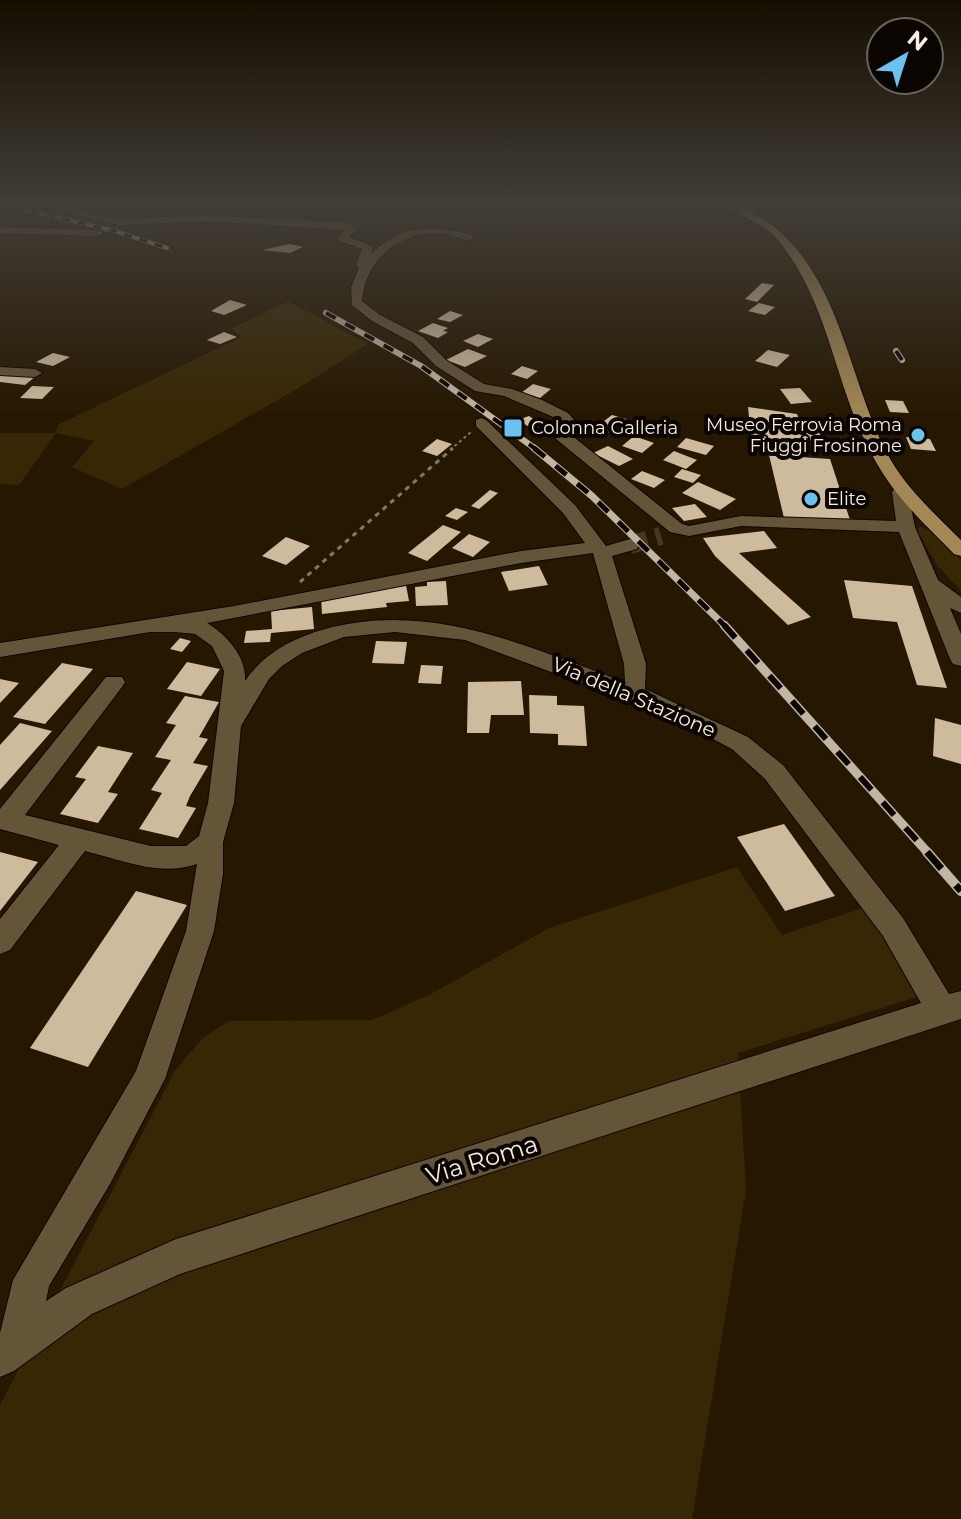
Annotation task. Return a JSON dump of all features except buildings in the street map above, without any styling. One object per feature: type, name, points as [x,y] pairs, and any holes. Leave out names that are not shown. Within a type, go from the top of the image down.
[{"type":"main road","points":[[807,275],[823,306],[873,442],[901,492],[961,550]]},
{"type":"street","points":[[363,275],[355,296],[358,305],[418,340],[441,363],[480,388],[521,397],[563,416],[570,424],[562,430],[562,436],[682,530]]},
{"type":"street","points":[[0,371],[35,373]]},
{"type":"street","points":[[481,423],[569,509],[599,550],[635,664],[636,684],[632,693]]},
{"type":"street","points":[[901,492],[906,527],[961,659]]},
{"type":"street","points":[[661,536],[741,521],[906,527]]},
{"type":"street","points":[[0,650],[234,612],[521,557],[630,545]]},
{"type":"street","points":[[929,582],[961,607]]},
{"type":"street","name":"Via Roma","points":[[8,1351],[32,1280],[98,1172],[149,1079],[200,931],[210,874],[210,842],[221,803],[232,721],[234,612]]},
{"type":"street","name":"Via della Stazione","points":[[232,721],[267,668],[285,655],[330,636],[404,624],[445,627],[470,634],[632,693],[692,718],[740,743],[774,772],[952,1009]]},
{"type":"street","points":[[151,626],[201,628],[220,642],[235,671]]},
{"type":"street","points":[[114,682],[3,820],[151,857],[180,859],[195,854],[210,842]]},
{"type":"street","points":[[0,941],[79,839]]},
{"type":"street","name":"Via Roma","points":[[8,1351],[90,1294],[176,1257],[952,1009]]},
{"type":"path","points":[[277,602],[481,423]]},
{"type":"shaded area","points":[[288,301],[368,344],[297,389],[122,489],[72,467],[94,441],[56,433],[19,485],[0,484],[0,433],[55,433],[59,424],[242,337],[231,329]]},
{"type":"shaded area","points":[[919,526],[927,529],[961,560],[961,591],[937,565],[918,532]]},
{"type":"shaded area","points":[[737,867],[782,935],[863,908],[890,936],[920,996],[738,1053],[746,1190],[692,1519],[0,1519],[0,1405],[176,1069],[203,1038],[229,1021],[372,1020],[429,995],[549,928]]},
{"type":"tunnel","points":[[630,545],[661,536]]},
{"type":"railway","points":[[326,313],[421,366],[537,450]]},
{"type":"railway","points":[[896,351],[902,360]]},
{"type":"railway","points":[[534,448],[592,496],[724,625]]},
{"type":"railway","points":[[724,625],[929,854]]},
{"type":"railway","points":[[927,852],[961,891]]},
{"type":"place","name":"Colonna Galleria","points":[[513,428]]},
{"type":"place","name":"Museo Ferrovia Roma Fiuggi Frosinone","points":[[918,435]]},
{"type":"place","name":"Elite","points":[[811,499]]}]
